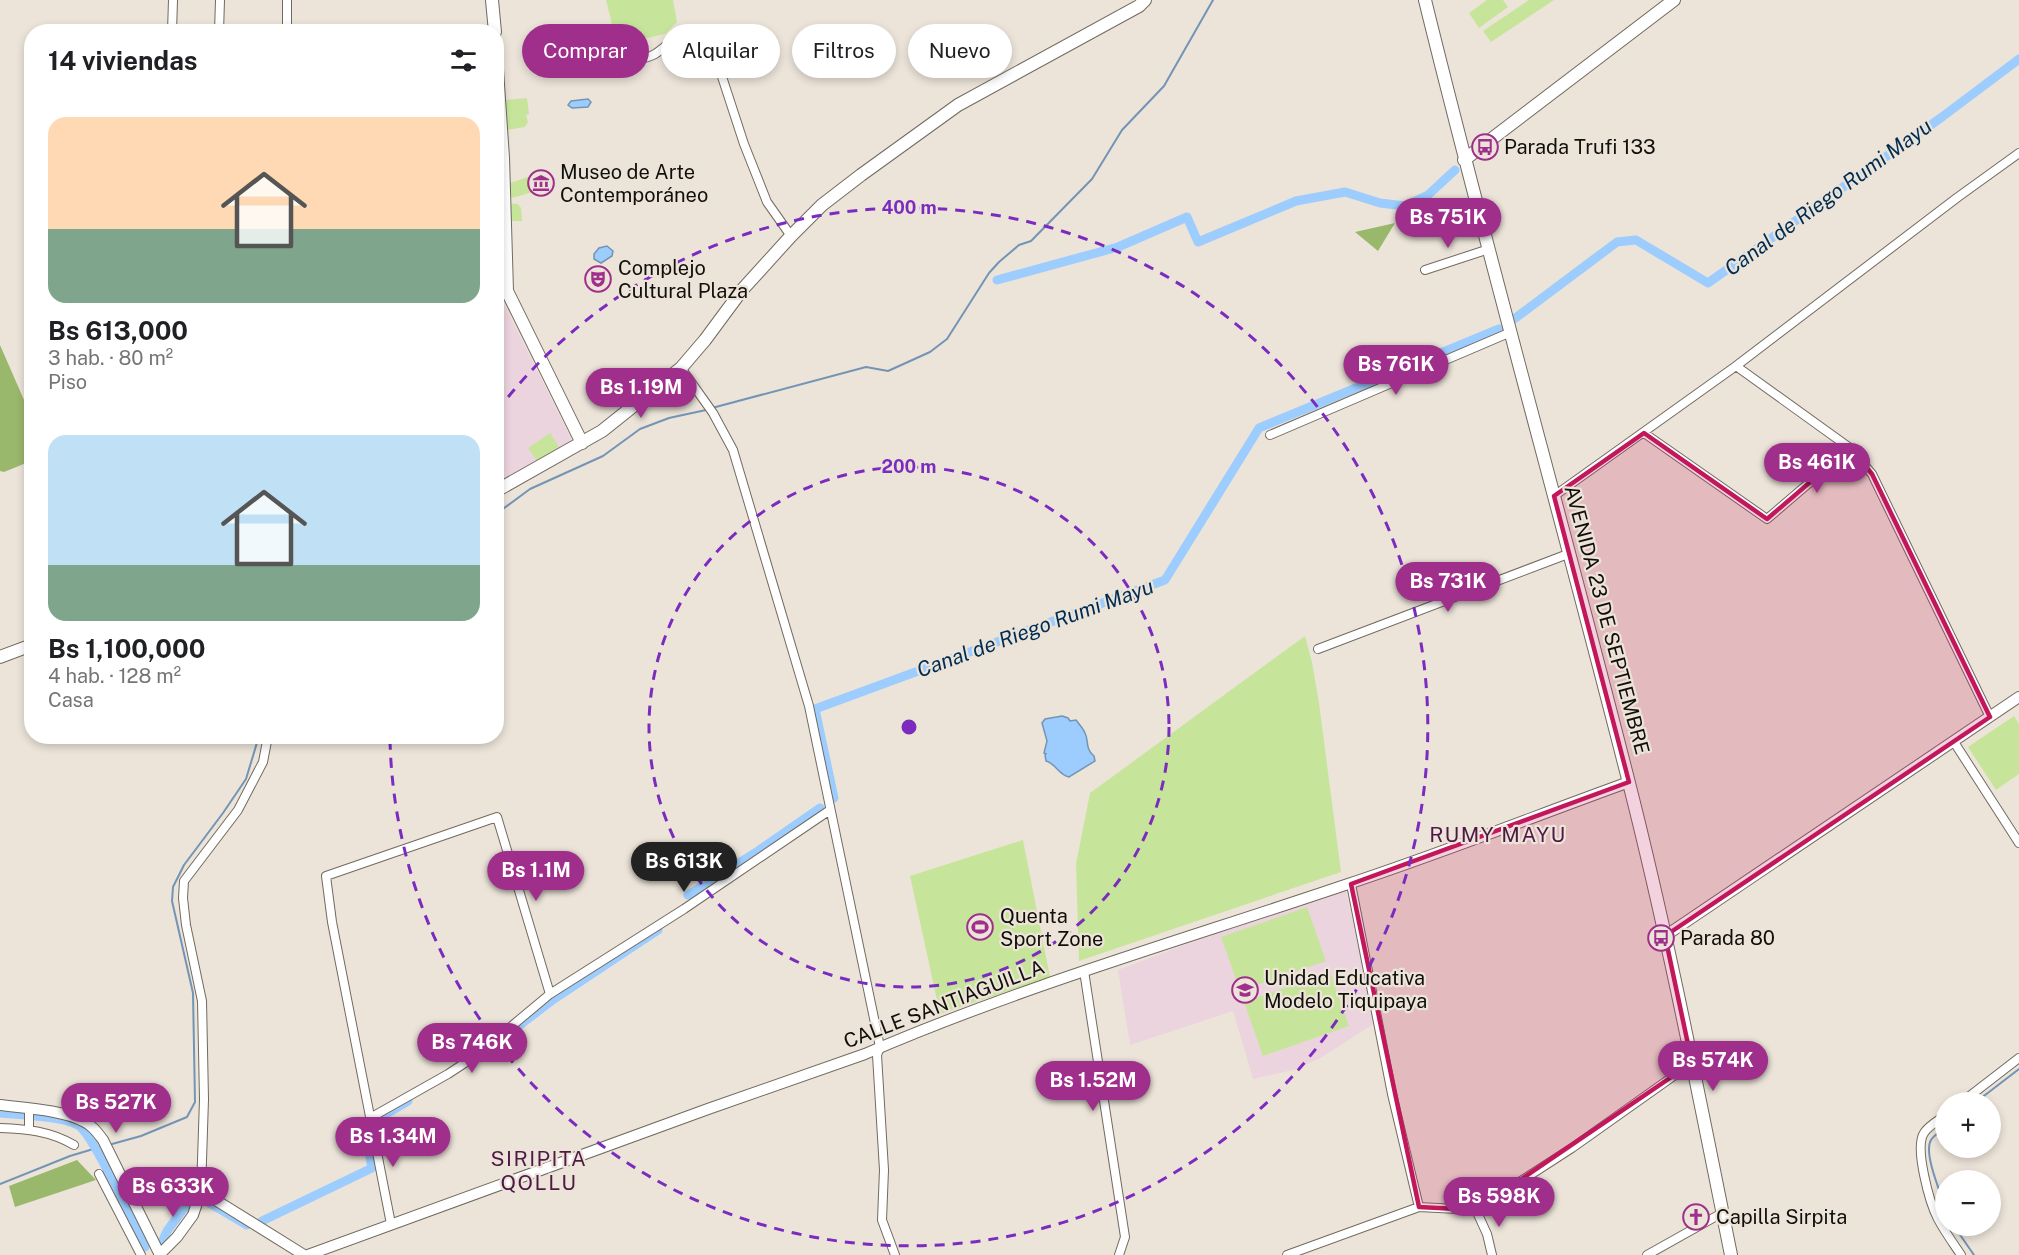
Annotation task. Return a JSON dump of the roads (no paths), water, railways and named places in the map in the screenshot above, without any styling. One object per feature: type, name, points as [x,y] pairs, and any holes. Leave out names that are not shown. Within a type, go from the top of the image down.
[{"type":"main road","points":[[492,0],[494,24]]},
{"type":"main road","points":[[504,487],[602,430],[681,368],[742,290],[822,205],[958,105],[1139,6],[1146,0]]},
{"type":"main road","name":"AVENIDA 23 DE SEPTIEMBRE","points":[[1425,0],[1464,160],[1629,782],[1665,936],[1731,1255]]},
{"type":"main road","points":[[1464,160],[1674,0]]},
{"type":"main road","points":[[504,236],[507,291],[582,443]]},
{"type":"main road","points":[[0,657],[24,648]]},
{"type":"street","points":[[172,24],[173,0]]},
{"type":"street","points":[[219,0],[219,24]]},
{"type":"street","points":[[287,0],[287,24]]},
{"type":"street","points":[[649,56],[654,55],[677,35],[697,31],[705,33],[710,40],[744,144],[766,202],[791,236]]},
{"type":"street","points":[[1554,496],[1736,366],[2019,153]]},
{"type":"street","points":[[1425,270],[1489,249]]},
{"type":"street","points":[[1270,435],[1511,333]]},
{"type":"street","points":[[1736,366],[1850,448],[1872,474],[1990,717]]},
{"type":"street","points":[[681,368],[712,410],[733,450],[809,706],[880,1047],[877,1055],[884,1170],[882,1220],[895,1255]]},
{"type":"street","points":[[1644,433],[1767,519],[1850,448]]},
{"type":"street","points":[[1318,649],[1568,554]]},
{"type":"street","points":[[1665,936],[2019,697]]},
{"type":"street","points":[[1954,742],[2019,843]]},
{"type":"street","points":[[0,1105],[82,1120],[103,1140],[159,1255],[177,1237],[193,1215],[201,1191],[204,1099],[202,1001],[186,925],[184,881],[238,810],[263,762],[266,744]]},
{"type":"street","name":"CALLE SANTIAGUILLA","points":[[201,1191],[306,1255],[880,1047],[987,1004],[1351,884],[1629,782]]},
{"type":"street","points":[[370,1118],[477,1055],[550,994],[684,909],[830,810]]},
{"type":"street","points":[[391,1224],[326,876],[497,817],[550,994]]},
{"type":"street","points":[[1351,884],[1392,1094],[1419,1208]]},
{"type":"street","points":[[1084,971],[1125,1237],[1119,1255]]},
{"type":"street","points":[[1975,1092],[2019,1058]]},
{"type":"street","points":[[1287,1255],[1419,1208],[1476,1210],[1572,1148],[1692,1064]]},
{"type":"street","points":[[29,1110],[29,1127]]},
{"type":"street","points":[[1935,1124],[1924,1132],[1920,1143],[1927,1186],[1938,1218],[1961,1255]]},
{"type":"street","points":[[0,1128],[29,1127],[59,1136],[74,1145]]},
{"type":"street","points":[[99,1174],[141,1255]]},
{"type":"street","points":[[1476,1210],[1487,1234],[1492,1255]]},
{"type":"street","points":[[1647,1255],[1722,1213]]},
{"type":"water","points":[[588,99],[591,102],[588,107],[572,108],[568,105],[571,101]]},
{"type":"water","points":[[607,246],[613,251],[612,256],[601,263],[594,259],[594,254],[599,248]]},
{"type":"water","points":[[1062,716],[1070,721],[1076,720],[1082,728],[1095,761],[1069,777],[1046,761],[1044,753],[1047,741],[1042,723],[1045,719]]},
{"type":"waterway","points":[[712,408],[866,367],[888,371],[930,352],[947,339],[989,273],[1019,245],[1031,241],[1092,179],[1122,130],[1164,86],[1213,0]]},
{"type":"waterway","name":"Canal de Riego Rumi Mayu","points":[[1514,319],[1617,242],[1636,240],[1708,283],[1942,117],[2019,59]]},
{"type":"waterway","points":[[997,280],[1118,247],[1187,217],[1198,242],[1296,201],[1345,192],[1380,203],[1405,206],[1428,195],[1455,170]]},
{"type":"waterway","name":"Canal de Riego Rumi Mayu","points":[[834,798],[815,709],[1165,580],[1259,428],[1499,329]]},
{"type":"waterway","points":[[504,508],[530,489],[603,456],[640,429],[669,418],[706,410]]},
{"type":"waterway","points":[[112,1144],[141,1136],[187,1117],[195,1102],[193,993],[172,901],[173,887],[184,865],[246,779],[257,744]]},
{"type":"waterway","name":"Canal de Riego Rumi Mayu","points":[[688,895],[820,808]]},
{"type":"waterway","name":"Canal de Riego Rumi Mayu","points":[[500,1040],[554,999],[658,930]]},
{"type":"waterway","points":[[1989,1092],[2019,1069]]},
{"type":"waterway","name":"Canal de Riego Rumi Mayu","points":[[374,1121],[408,1101]]},
{"type":"waterway","points":[[0,1113],[51,1118],[78,1125],[94,1145],[145,1247]]},
{"type":"waterway","name":"Canal de Riego Rumi Mayu","points":[[262,1221],[372,1168],[364,1125]]},
{"type":"waterway","points":[[1935,1136],[1929,1146],[1935,1177]]},
{"type":"waterway","points":[[0,1184],[70,1156],[100,1147]]},
{"type":"waterway","name":"Canal de Riego Rumi Mayu","points":[[162,1242],[167,1231],[190,1200]]},
{"type":"waterway","name":"Canal de Riego Rumi Mayu","points":[[208,1202],[247,1225]]},
{"type":"waterway","points":[[1961,1236],[1974,1255]]},
{"type":"place","name":"Parada Trufi 133","points":[[1485,147]]},
{"type":"place","name":"Museo de Arte Contemporáneo","points":[[541,183]]},
{"type":"place","name":"Complejo Cultural Plaza","points":[[598,279]]},
{"type":"place","name":"Quenta Sport Zone","points":[[980,927]]},
{"type":"place","name":"Parada 80","points":[[1661,938]]},
{"type":"place","name":"Unidad Educativa Modelo Tiquipaya","points":[[1245,990]]},
{"type":"place","name":"Capilla Sirpita","points":[[1696,1217]]},
{"type":"district","name":"RUMY MAYU","points":[[1498,834]]},
{"type":"district","name":"SIRIPITA QOLLU","points":[[539,1170]]}]
